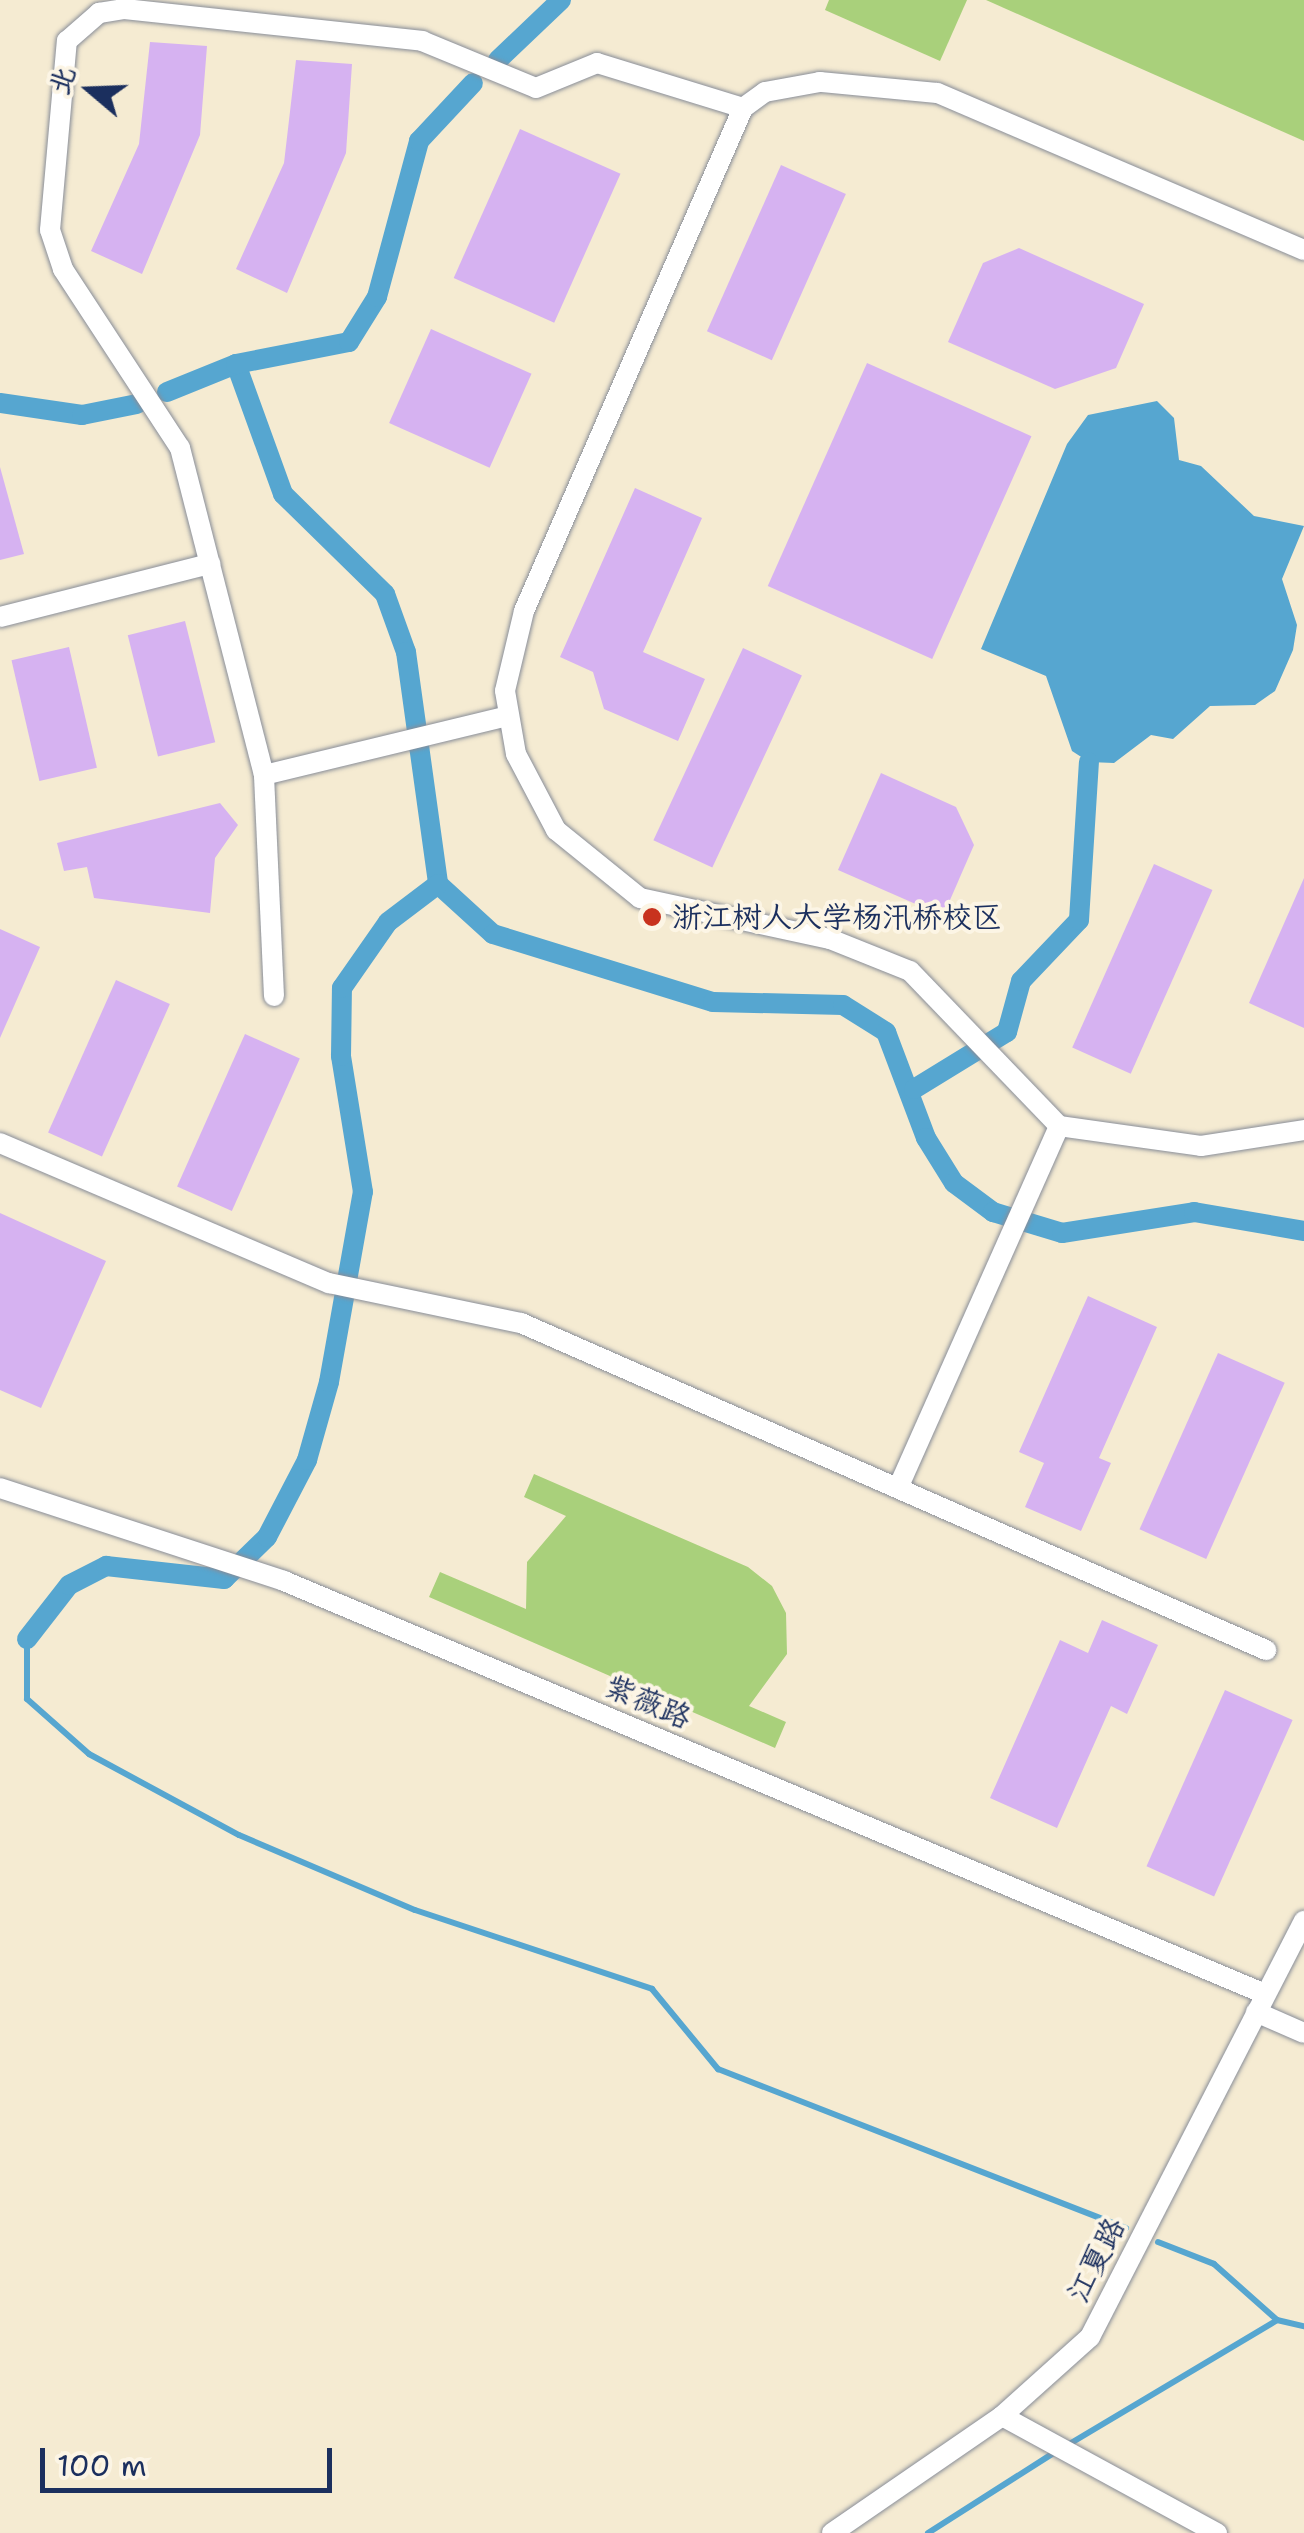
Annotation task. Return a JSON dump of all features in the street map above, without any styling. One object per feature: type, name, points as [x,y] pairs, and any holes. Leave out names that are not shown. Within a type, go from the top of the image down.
[{"type":"street","points":[[274,996],[264,775],[180,448],[64,268],[50,230],[61,56],[78,26],[125,10],[422,40],[505,82],[536,88],[596,63],[743,108]]},
{"type":"street","points":[[1304,250],[937,93],[820,82],[765,92],[743,108],[524,612],[508,655],[506,716],[537,800],[595,867],[640,898],[830,938],[910,971],[1058,1126],[1201,1146],[1304,1130]]},
{"type":"street","points":[[0,617],[210,564]]},
{"type":"street","points":[[264,775],[506,716]]},
{"type":"street","points":[[898,1488],[1058,1126]]},
{"type":"street","points":[[0,1143],[329,1283],[521,1322],[1266,1650]]},
{"type":"street","name":"紫薇路","points":[[0,1488],[284,1581],[1261,2003],[1304,2033]]},
{"type":"street","name":"江夏路","points":[[832,2533],[1002,2416],[1090,2337],[1304,1921]]},
{"type":"street","points":[[1002,2416],[1217,2533]]},
{"type":"green space","points":[[829,0],[967,0],[940,61],[825,10]]},
{"type":"green space","points":[[986,0],[1304,0],[1304,141]]},
{"type":"green space","points":[[534,1474],[748,1567],[772,1586],[786,1613],[787,1654],[749,1706],[786,1722],[775,1748],[429,1597],[440,1572],[526,1609],[527,1562],[566,1516],[524,1497]]},
{"type":"water","points":[[1157,401],[1174,418],[1179,460],[1201,466],[1254,516],[1304,526],[1282,579],[1297,625],[1293,650],[1275,691],[1255,705],[1210,706],[1173,739],[1151,735],[1114,763],[1089,762],[1072,751],[1046,676],[981,649],[1067,444],[1088,415]]},
{"type":"building","points":[[150,42],[207,46],[200,135],[142,274],[91,251],[139,144]]},
{"type":"building","points":[[296,60],[352,64],[346,153],[287,293],[236,269],[284,163]]},
{"type":"building","points":[[520,129],[620,174],[554,323],[454,278]]},
{"type":"building","points":[[781,165],[846,194],[772,360],[707,331]]},
{"type":"building","points":[[1019,248],[1144,304],[1116,368],[1055,389],[948,342],[983,263]]},
{"type":"building","points":[[431,329],[531,374],[490,468],[389,423]]},
{"type":"building","points":[[867,363],[1031,436],[932,659],[768,586]]},
{"type":"building","points":[[0,467],[24,554],[0,560]]},
{"type":"building","points":[[635,488],[702,518],[643,652],[705,679],[678,741],[604,709],[593,672],[560,657]]},
{"type":"building","points":[[185,621],[215,742],[158,757],[128,635]]},
{"type":"building","points":[[69,647],[97,768],[39,781],[12,660]]},
{"type":"building","points":[[743,648],[802,675],[712,868],[653,840]]},
{"type":"building","points":[[881,773],[956,807],[974,845],[943,916],[838,870]]},
{"type":"building","points":[[220,803],[238,825],[215,858],[210,913],[94,898],[87,867],[64,871],[57,843]]},
{"type":"building","points":[[1154,864],[1212,890],[1131,1074],[1072,1048]]},
{"type":"building","points":[[1304,878],[1304,1028],[1249,1003]]},
{"type":"building","points":[[0,929],[40,947],[0,1038]]},
{"type":"building","points":[[116,980],[170,1004],[102,1157],[48,1133]]},
{"type":"building","points":[[245,1034],[300,1058],[232,1211],[177,1187]]},
{"type":"building","points":[[0,1213],[106,1261],[41,1408],[0,1390]]},
{"type":"building","points":[[1088,1296],[1157,1327],[1099,1458],[1111,1463],[1081,1531],[1025,1507],[1044,1463],[1019,1452]]},
{"type":"building","points":[[1218,1353],[1285,1383],[1206,1559],[1139,1529]]},
{"type":"building","points":[[1102,1620],[1158,1645],[1127,1714],[1111,1706],[1057,1828],[990,1798],[1060,1640],[1088,1653]]},
{"type":"building","points":[[1225,1690],[1293,1720],[1214,1896],[1146,1866]]},
{"type":"waterway","points":[[498,60],[561,0]]},
{"type":"waterway","points":[[167,392],[236,364],[349,342],[377,297],[419,141],[473,83]]},
{"type":"waterway","points":[[236,364],[283,494],[385,594],[406,652],[438,884],[493,934],[713,1002],[843,1005],[886,1032],[926,1138],[954,1183],[993,1212],[1062,1233],[1194,1212],[1304,1231]]},
{"type":"waterway","points":[[0,403],[82,415],[137,404]]},
{"type":"waterway","points":[[914,1089],[1007,1032],[1021,981],[1079,920],[1089,762]]},
{"type":"waterway","points":[[27,1639],[69,1585],[106,1566],[224,1579],[267,1537],[307,1460],[329,1382],[363,1192],[341,1056],[342,988],[388,922],[438,884]]},
{"type":"waterway","points":[[27,1639],[27,1699],[89,1754],[239,1835],[415,1910],[652,1989],[718,2069],[1126,2228]]},
{"type":"waterway","points":[[1158,2242],[1214,2264],[1277,2320]]},
{"type":"waterway","points":[[1066,2446],[1277,2320],[1304,2326]]},
{"type":"waterway","points":[[928,2533],[1055,2452]]},
{"type":"place","name":"浙江树人大学杨汛桥校区","points":[[652,917]]}]
